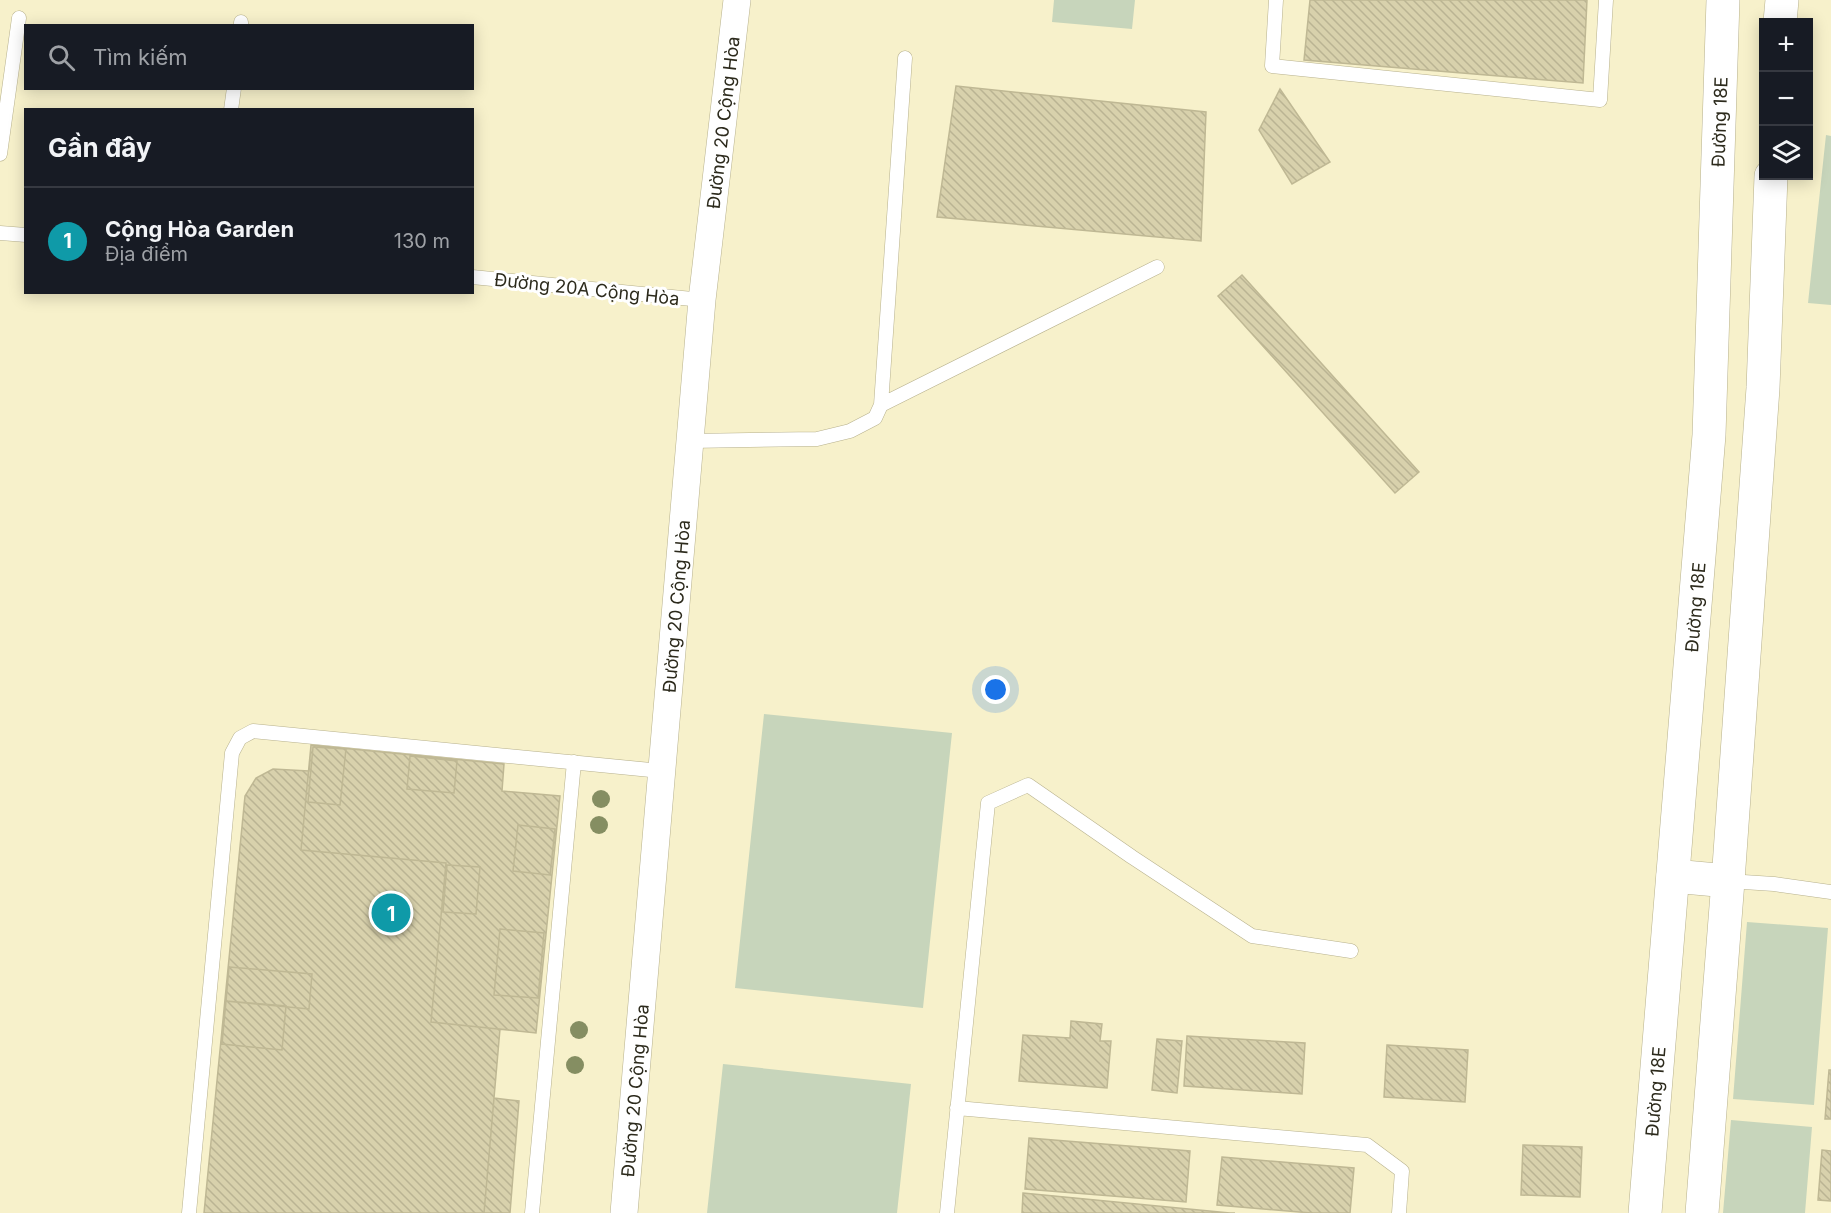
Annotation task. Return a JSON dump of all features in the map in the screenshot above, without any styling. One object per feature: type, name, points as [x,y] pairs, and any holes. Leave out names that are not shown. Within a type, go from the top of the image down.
[{"type":"main road","name":"Đường 18E","points":[[1645,1213],[1709,435],[1724,0]]},
{"type":"main road","points":[[1780,18],[1782,0]]},
{"type":"main road","points":[[1702,1213],[1763,388],[1771,180]]},
{"type":"main road","points":[[1716,221],[1768,227]]},
{"type":"main road","points":[[1673,876],[1728,881]]},
{"type":"street","name":"Đường 20 Cộng Hòa","points":[[624,1213],[702,300],[737,0]]},
{"type":"lane","points":[[1276,0],[1272,66],[1600,100],[1606,0]]},
{"type":"lane","points":[[0,154],[19,18]]},
{"type":"lane","points":[[690,441],[817,439],[850,431],[875,417],[881,405],[905,58]]},
{"type":"lane","points":[[231,108],[234,90]]},
{"type":"lane","points":[[0,233],[24,235]]},
{"type":"lane","points":[[881,405],[1156,267]]},
{"type":"lane","name":"Đường 20A Cộng Hòa","points":[[474,277],[702,300]]},
{"type":"lane","points":[[189,1213],[232,753],[240,738],[253,731],[661,771]]},
{"type":"lane","points":[[532,1213],[574,762]]},
{"type":"lane","points":[[946,1213],[988,803],[1029,785],[1132,857],[1252,936],[1351,951]]},
{"type":"lane","points":[[1728,881],[1774,884],[1831,892]]},
{"type":"lane","points":[[957,1108],[1367,1144],[1402,1171],[1399,1213]]},
{"type":"green space","points":[[1054,0],[1135,0],[1132,29],[1052,22]]},
{"type":"green space","points":[[1826,135],[1831,136],[1831,305],[1808,303]]},
{"type":"green space","points":[[764,714],[952,733],[923,1008],[735,988]]},
{"type":"green space","points":[[1747,922],[1828,928],[1814,1105],[1733,1099]]},
{"type":"green space","points":[[723,1064],[911,1084],[897,1213],[707,1213]]},
{"type":"green space","points":[[1731,1120],[1812,1127],[1805,1213],[1723,1213]]},
{"type":"building","points":[[1310,0],[1587,0],[1583,83],[1304,60]]},
{"type":"building","points":[[956,86],[1206,112],[1201,241],[937,217]]},
{"type":"building","points":[[1280,89],[1330,162],[1292,184],[1259,130]]},
{"type":"building","points":[[1242,275],[1419,472],[1395,493],[1218,296]]},
{"type":"building","points":[[311,745],[504,764],[502,791],[560,796],[536,1033],[500,1029],[484,1213],[204,1213],[245,796],[256,778],[273,769],[309,771]]},
{"type":"building","points":[[311,745],[504,764],[502,791],[560,796],[536,1033],[431,1022],[446,863],[301,850]]},
{"type":"building","points":[[313,747],[346,749],[340,805],[308,802]]},
{"type":"building","points":[[410,756],[457,761],[454,793],[407,789]]},
{"type":"building","points":[[518,825],[555,829],[550,875],[513,871]]},
{"type":"building","points":[[447,865],[480,867],[476,914],[443,912]]},
{"type":"building","points":[[500,929],[544,933],[538,998],[494,995]]},
{"type":"building","points":[[229,967],[312,974],[309,1009],[226,1001]]},
{"type":"building","points":[[226,1001],[286,1006],[282,1050],[222,1044]]},
{"type":"building","points":[[1071,1021],[1102,1024],[1100,1041],[1111,1041],[1107,1088],[1019,1081],[1023,1035],[1070,1038]]},
{"type":"building","points":[[1187,1036],[1305,1043],[1302,1094],[1184,1086]]},
{"type":"building","points":[[1157,1039],[1182,1041],[1177,1093],[1152,1090]]},
{"type":"building","points":[[1387,1045],[1468,1050],[1465,1102],[1384,1097]]},
{"type":"building","points":[[1829,1070],[1831,1070],[1831,1119],[1825,1119]]},
{"type":"building","points":[[494,1098],[519,1101],[510,1213],[484,1213]]},
{"type":"building","points":[[1029,1138],[1190,1151],[1186,1202],[1025,1189]]},
{"type":"building","points":[[1523,1145],[1582,1147],[1580,1197],[1521,1195]]},
{"type":"building","points":[[1822,1150],[1831,1151],[1831,1201],[1818,1200]]},
{"type":"building","points":[[1222,1157],[1354,1168],[1350,1213],[1311,1213],[1217,1205]]},
{"type":"building","points":[[1023,1193],[1230,1213],[1022,1213]]},
{"type":"place","name":"Cộng Hòa Garden","points":[[391,913]]}]
